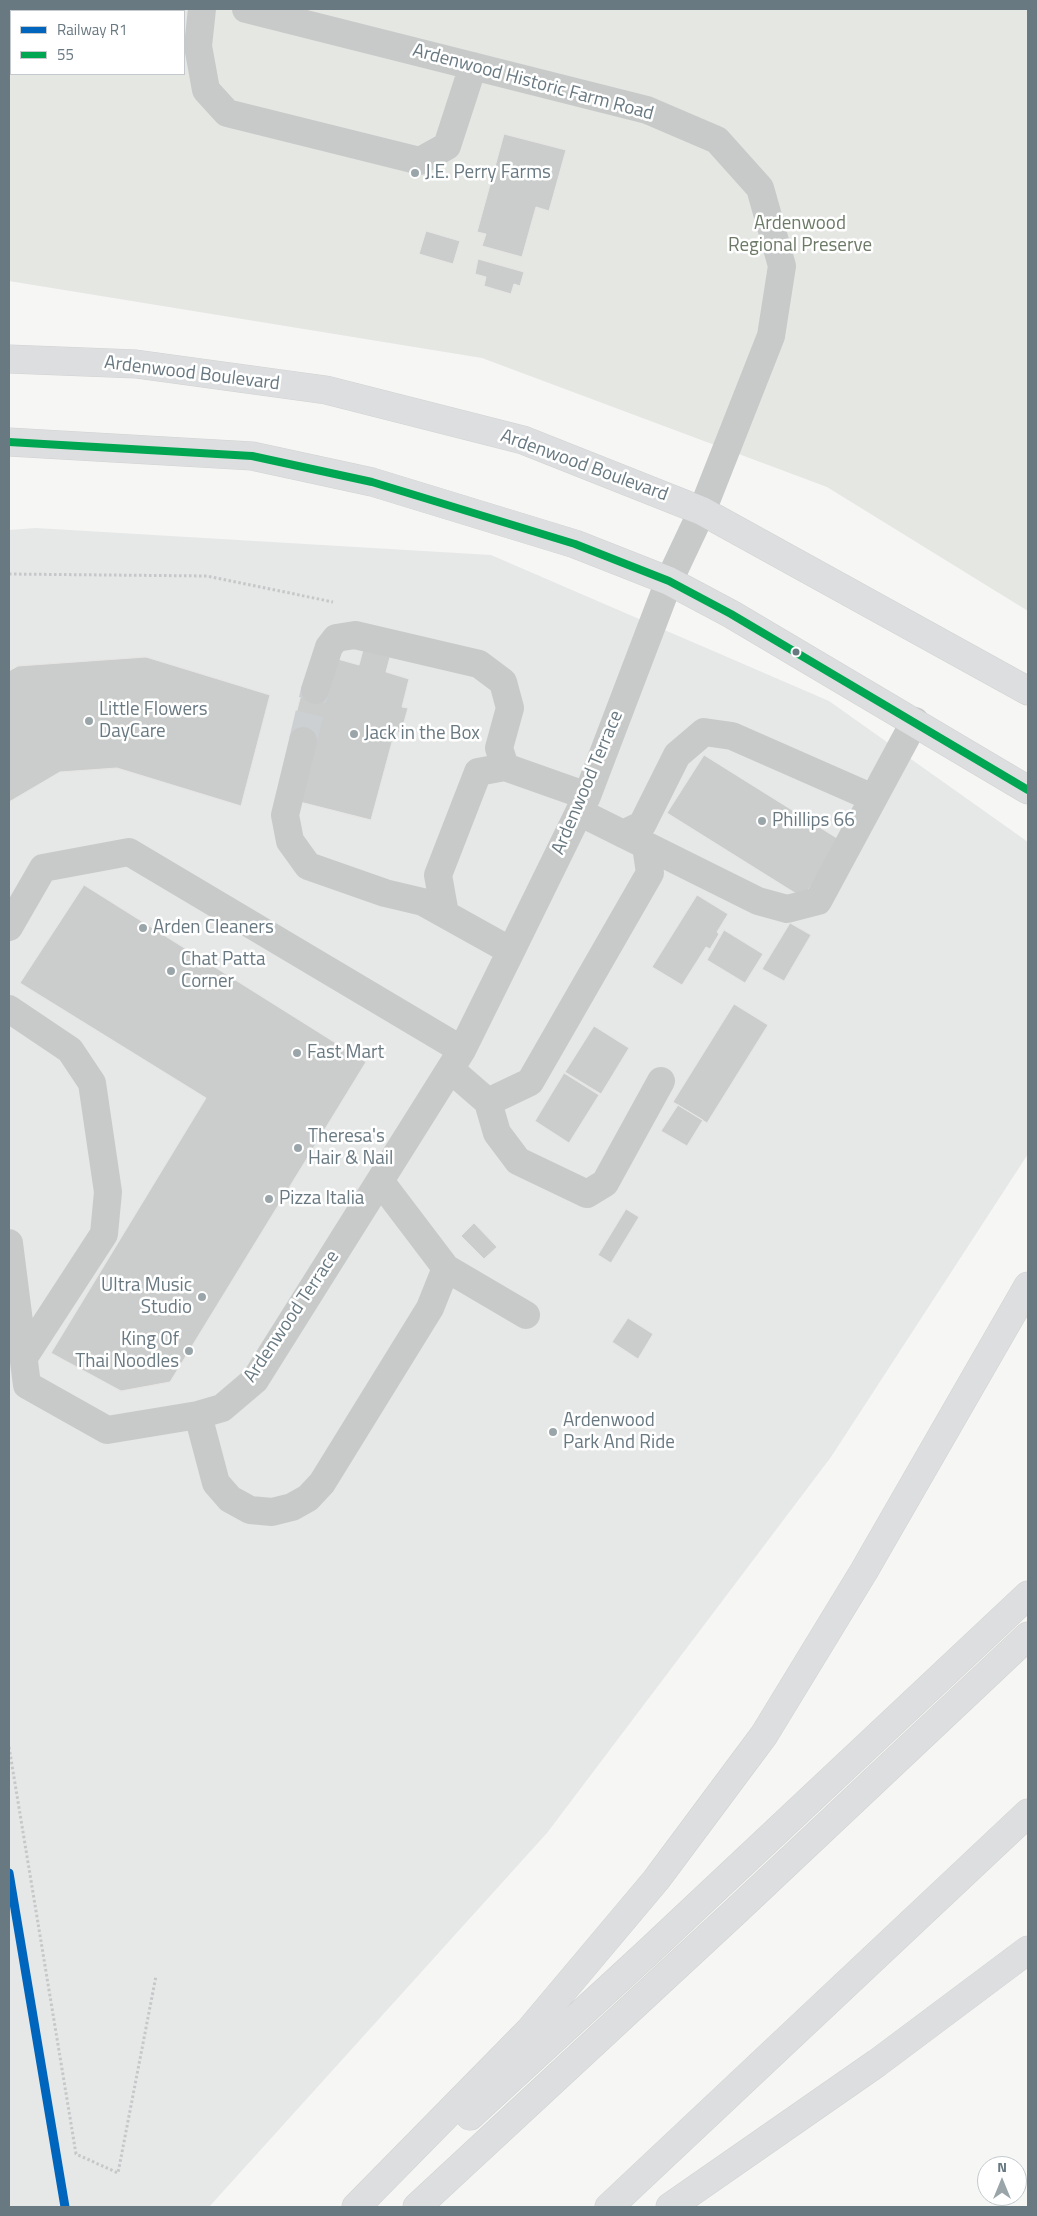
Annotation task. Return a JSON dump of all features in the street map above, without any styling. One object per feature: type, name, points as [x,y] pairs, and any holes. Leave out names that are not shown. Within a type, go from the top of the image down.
[{"type":"main road","name":"Ardenwood Boulevard","points":[[9,360],[136,364],[326,390],[523,440],[702,511],[1028,691]]},
{"type":"main road","points":[[9,442],[262,458],[372,482],[575,544],[669,581],[731,614],[1028,790]]},
{"type":"main road","points":[[356,2207],[529,2031],[656,1880],[764,1735],[864,1571],[1028,1286]]},
{"type":"main road","points":[[370,2207],[647,1953],[1028,1595]]},
{"type":"main road","points":[[417,2207],[735,1912],[1028,1636]]},
{"type":"main road","points":[[609,2207],[1028,1813]]},
{"type":"main road","points":[[670,2207],[877,2063],[1028,1950]]},
{"type":"street","points":[[202,9],[198,46],[206,90],[227,113],[420,161],[447,146],[473,66]]},
{"type":"street","name":"Ardenwood Historic Farm Road","points":[[246,9],[647,110],[717,140],[760,188],[782,266],[771,336],[702,511]]},
{"type":"street","name":"Ardenwood Terrace","points":[[9,1243],[27,1385],[107,1430],[198,1415],[222,1408],[255,1380],[456,1059],[583,804],[669,581],[702,511]]},
{"type":"street","points":[[315,690],[329,647],[336,638],[355,635],[479,664],[503,682],[510,708],[499,748],[506,767]]},
{"type":"street","points":[[445,914],[438,875],[478,772],[506,767],[583,804],[635,840],[758,901],[787,909],[818,901],[914,721]]},
{"type":"street","points":[[488,1102],[530,1082],[650,873],[635,840],[676,754],[704,732],[732,736],[873,798]]},
{"type":"street","points":[[303,741],[285,815],[290,840],[308,866],[385,893],[423,902],[511,951]]},
{"type":"street","points":[[9,928],[43,868],[128,852],[456,1059],[488,1102],[497,1133],[518,1161],[587,1194],[605,1183],[661,1081]]},
{"type":"street","points":[[9,1009],[70,1050],[92,1083],[108,1192],[104,1234],[24,1357]]},
{"type":"street","points":[[380,1180],[446,1268],[526,1315]]},
{"type":"street","points":[[198,1415],[216,1483],[230,1499],[250,1510],[272,1512],[292,1507],[308,1498],[322,1483],[430,1308],[446,1268]]},
{"type":"path","points":[[9,574],[206,576],[334,602]]},
{"type":"path","points":[[9,1748],[76,2154],[118,2174],[156,1976]]},
{"type":"shaded area","points":[[36,528],[491,555],[829,701],[1028,842],[1028,1154],[831,1457],[547,1833],[209,2207],[9,2207],[9,530]]},
{"type":"green space","name":"Ardenwood Regional Preserve","points":[[9,9],[1028,9],[1028,611],[827,487],[482,358],[9,281]]},
{"type":"building","points":[[504,134],[566,150],[549,211],[536,207],[522,257],[482,246],[486,234],[477,232]]},
{"type":"building","points":[[426,231],[460,241],[453,264],[419,254]]},
{"type":"building","points":[[478,259],[524,272],[520,286],[514,284],[511,294],[484,286],[486,277],[475,274]]},
{"type":"building","points":[[363,650],[390,657],[386,672],[409,679],[402,707],[408,708],[401,733],[395,731],[371,820],[296,801],[311,743],[290,737],[303,687],[334,658],[359,665]]},
{"type":"building","points":[[146,657],[270,695],[241,806],[117,768],[60,772],[9,802],[9,671],[18,666]]},
{"type":"building","points":[[704,755],[840,840],[803,898],[667,813]]},
{"type":"building","points":[[84,885],[366,1062],[170,1382],[121,1391],[51,1353],[206,1098],[20,983]]},
{"type":"building","points":[[697,895],[728,914],[717,932],[719,934],[710,949],[706,947],[682,985],[652,967]]},
{"type":"building","points":[[790,923],[811,935],[784,981],[762,969]]},
{"type":"building","points":[[724,930],[763,954],[745,983],[707,960]]},
{"type":"building","points":[[734,1004],[768,1025],[707,1123],[673,1102]]},
{"type":"building","points":[[594,1026],[629,1048],[601,1094],[565,1072]]},
{"type":"building","points":[[564,1073],[599,1095],[569,1143],[535,1121]]},
{"type":"building","points":[[678,1105],[703,1120],[687,1146],[661,1131]]},
{"type":"building","points":[[626,1209],[639,1217],[611,1263],[598,1255]]},
{"type":"building","points":[[474,1223],[497,1247],[484,1259],[461,1236]]},
{"type":"building","points":[[628,1318],[653,1334],[638,1359],[612,1342]]},
{"type":"tunnel","points":[[303,741],[315,690]]},
{"type":"rail line","name":"R1","points":[[9,1873],[65,2207]]},
{"type":"transit line","name":"55","points":[[9,442],[252,456],[372,482],[575,544],[669,581],[731,614],[1028,790]]},
{"type":"place","name":"J.E. Perry Farms","points":[[415,173]]},
{"type":"place","name":"Little Flowers DayCare","points":[[89,721]]},
{"type":"place","name":"Jack in the Box","points":[[354,734]]},
{"type":"place","name":"Phillips 66","points":[[762,821]]},
{"type":"place","name":"Arden Cleaners","points":[[143,928]]},
{"type":"place","name":"Chat Patta Corner","points":[[171,971]]},
{"type":"place","name":"Fast Mart","points":[[297,1053]]},
{"type":"place","name":"Theresa's Hair & Nail","points":[[298,1148]]},
{"type":"place","name":"Pizza Italia","points":[[269,1199]]},
{"type":"place","name":"Ultra Music Studio","points":[[202,1297]]},
{"type":"place","name":"King Of Thai Noodles","points":[[189,1351]]},
{"type":"place","name":"Ardenwood Park And Ride","points":[[553,1432]]}]
